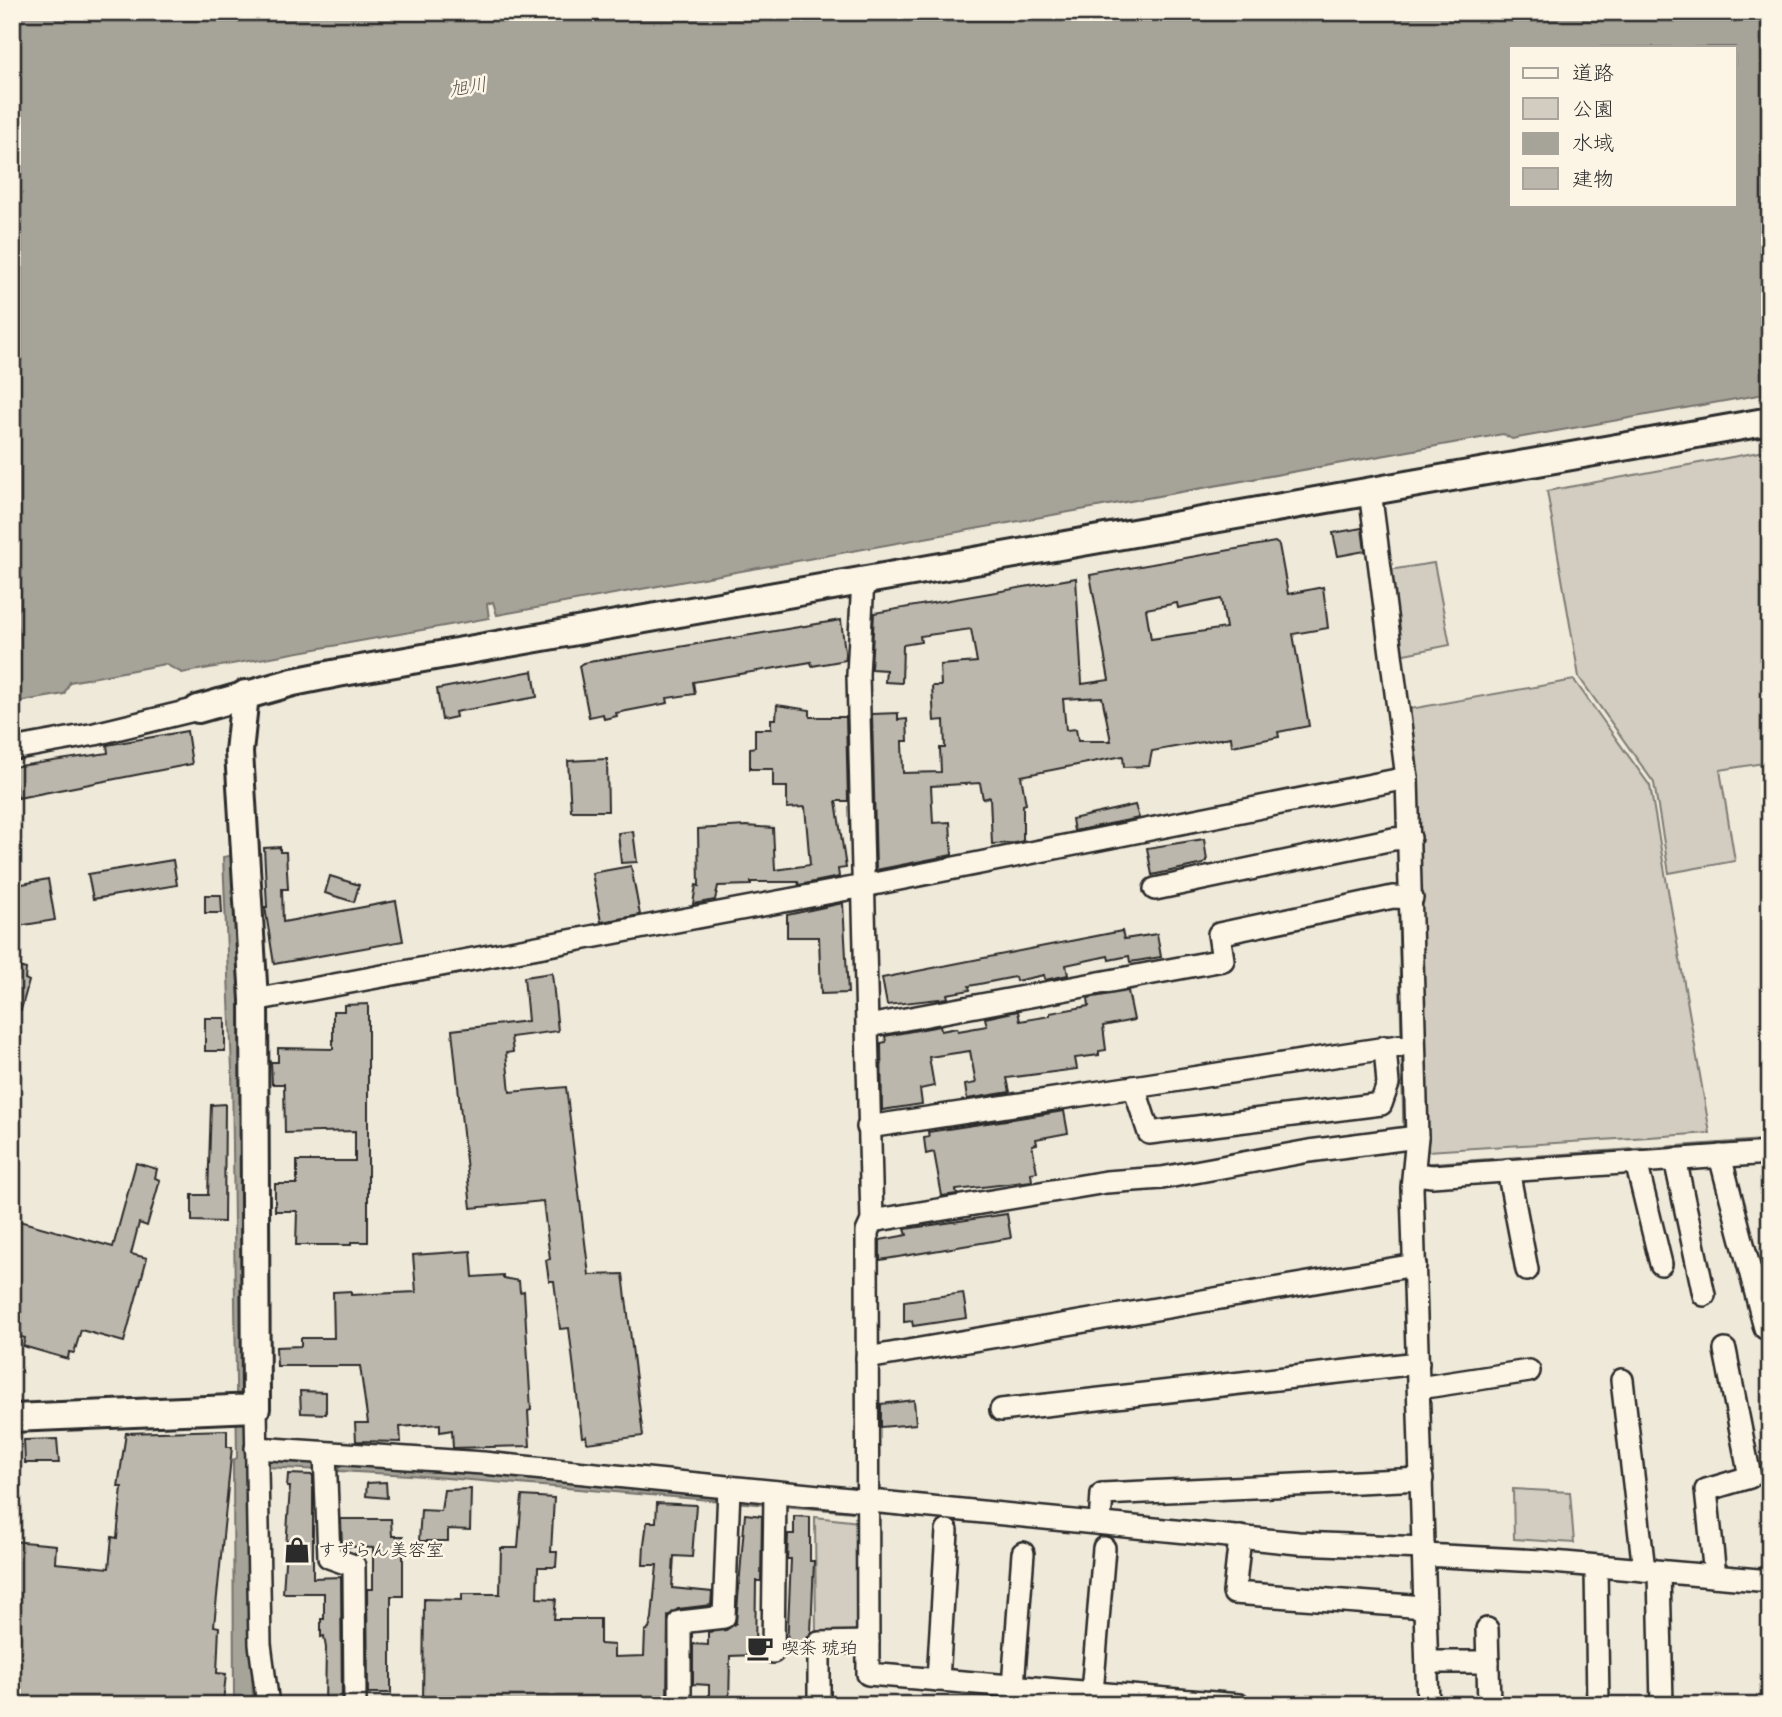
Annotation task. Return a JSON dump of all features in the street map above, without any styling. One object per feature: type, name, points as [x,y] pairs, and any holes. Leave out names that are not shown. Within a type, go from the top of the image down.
[{"type":"street","points":[[12,749],[198,709],[245,694],[338,673],[1770,421]]},
{"type":"street","points":[[1370,491],[1407,778],[1403,838],[1402,1085],[1415,1174],[1409,1266],[1412,1364],[1419,1388],[1414,1479],[1419,1550],[1417,1607],[1427,1662],[1428,1705]]},
{"type":"street","points":[[863,579],[858,675],[872,1222],[867,1232],[868,1674],[1238,1705]]},
{"type":"street","points":[[245,694],[239,752],[254,1000],[256,1458],[260,1644],[268,1705]]},
{"type":"street","points":[[254,1000],[865,892],[1407,778]]},
{"type":"street","points":[[1155,889],[1403,838]]},
{"type":"street","points":[[868,1026],[1223,960],[1219,934],[1404,897]]},
{"type":"street","points":[[1134,1087],[1149,1133],[1381,1104],[1402,1085],[1402,1046]]},
{"type":"street","points":[[868,1128],[1402,1046]]},
{"type":"street","points":[[872,1222],[1106,1182],[1162,1178],[1309,1151],[1409,1138]]},
{"type":"street","points":[[1415,1174],[1770,1153]]},
{"type":"street","points":[[1720,1156],[1766,1328]]},
{"type":"street","points":[[1675,1159],[1704,1295]]},
{"type":"street","points":[[1636,1162],[1661,1264]]},
{"type":"street","points":[[1508,1170],[1528,1270]]},
{"type":"street","points":[[867,1358],[1409,1266]]},
{"type":"street","points":[[1714,1569],[1706,1490],[1750,1477],[1725,1350]]},
{"type":"street","points":[[1001,1410],[1412,1364]]},
{"type":"street","points":[[1419,1388],[1529,1371]]},
{"type":"street","points":[[1622,1380],[1647,1566],[1661,1705]]},
{"type":"street","points":[[12,1418],[256,1408]]},
{"type":"street","points":[[256,1458],[483,1463],[728,1494],[867,1508],[1100,1523],[1239,1542],[1419,1550],[1596,1567],[1714,1569],[1770,1581]]},
{"type":"street","points":[[326,1460],[329,1557],[354,1566],[355,1705]]},
{"type":"street","points":[[1100,1523],[1102,1494],[1414,1479]]},
{"type":"street","points":[[680,1705],[680,1622],[724,1617],[728,1494]]},
{"type":"street","points":[[773,1652],[775,1499]]},
{"type":"street","points":[[938,1680],[947,1531]]},
{"type":"street","points":[[1239,1542],[1234,1592],[1417,1607]]},
{"type":"street","points":[[1091,1693],[1104,1548]]},
{"type":"street","points":[[1013,1686],[1024,1553]]},
{"type":"street","points":[[1596,1567],[1598,1705]]},
{"type":"street","points":[[1487,1629],[1489,1705]]},
{"type":"street","points":[[819,1705],[819,1643],[867,1642]]},
{"type":"street","points":[[1427,1662],[1488,1662]]},
{"type":"green space","points":[[1770,450],[1770,762],[1720,770],[1735,861],[1669,873],[1654,783],[1579,677],[1547,491]]},
{"type":"green space","points":[[1434,563],[1450,645],[1399,655],[1389,570]]},
{"type":"green space","points":[[1574,680],[1650,786],[1710,1133],[1428,1151],[1416,775],[1410,709]]},
{"type":"green space","points":[[1513,1489],[1570,1492],[1574,1543],[1514,1539]]},
{"type":"green space","points":[[815,1517],[859,1522],[860,1639],[816,1637]]},
{"type":"water","name":"旭川","points":[[12,12],[1770,12],[1770,393],[1512,439],[1503,434],[497,615],[493,602],[487,604],[489,618],[182,673],[165,664],[70,682],[64,694],[12,703]]},
{"type":"water","points":[[234,855],[243,1072],[248,1458],[343,1460],[852,1506],[852,1512],[410,1475],[248,1466],[253,1705],[234,1705],[233,1460],[237,1458],[232,1070],[223,857]]},
{"type":"building","points":[[1362,528],[1365,551],[1338,556],[1333,533]]},
{"type":"building","points":[[1275,542],[1279,545],[1288,594],[1323,587],[1328,628],[1293,634],[1309,726],[1278,732],[1279,737],[1232,746],[1231,737],[1152,751],[1149,766],[1124,767],[1123,756],[1021,776],[1026,804],[1023,805],[1023,841],[1015,843],[992,844],[990,797],[983,799],[980,783],[931,786],[933,823],[950,822],[952,855],[876,870],[872,714],[898,713],[898,720],[907,719],[908,741],[902,741],[903,773],[941,772],[940,748],[945,748],[944,720],[934,721],[932,686],[941,686],[940,665],[977,662],[971,629],[920,636],[921,642],[903,645],[902,683],[885,682],[886,670],[871,669],[874,613],[1076,578],[1082,684],[1109,680],[1090,575]],"holes":[[[1221,599],[1226,628],[1151,639],[1146,609],[1177,603],[1178,608]],[[1102,697],[1111,741],[1078,741],[1076,729],[1066,730],[1063,699]]]},
{"type":"building","points":[[841,620],[846,660],[812,666],[811,662],[693,682],[695,694],[667,698],[668,703],[616,713],[617,716],[604,719],[603,714],[589,717],[579,666],[583,663]]},
{"type":"building","points":[[533,671],[537,697],[455,712],[456,717],[442,720],[437,689]]},
{"type":"building","points":[[777,705],[810,710],[810,717],[846,717],[848,801],[836,801],[846,868],[838,869],[839,877],[799,885],[798,882],[751,882],[751,885],[718,886],[715,900],[693,904],[696,885],[699,886],[698,829],[746,826],[773,828],[775,870],[810,865],[805,807],[787,808],[787,787],[773,787],[773,769],[750,769],[750,748],[755,747],[755,729],[771,729],[771,719],[776,719]]},
{"type":"building","points":[[187,731],[192,764],[18,798],[12,767],[108,753],[107,745]]},
{"type":"building","points":[[607,759],[608,811],[571,811],[568,761]]},
{"type":"building","points":[[1135,805],[1139,818],[1074,831],[1072,819]]},
{"type":"building","points":[[633,831],[637,862],[621,863],[618,833]]},
{"type":"building","points":[[1204,839],[1207,861],[1203,864],[1152,875],[1147,848]]},
{"type":"building","points":[[280,847],[280,852],[286,852],[288,889],[282,889],[283,922],[396,901],[403,941],[274,964],[265,907],[264,848]]},
{"type":"building","points":[[173,860],[177,885],[93,899],[88,874]]},
{"type":"building","points":[[631,866],[640,915],[601,922],[592,873]]},
{"type":"building","points":[[330,876],[359,885],[354,902],[325,893]]},
{"type":"building","points":[[48,879],[55,920],[12,927],[12,886]]},
{"type":"building","points":[[205,895],[221,895],[222,913],[205,913]]},
{"type":"building","points":[[843,903],[848,993],[821,994],[819,937],[787,937],[787,915]]},
{"type":"building","points":[[1122,931],[1124,939],[1157,934],[1161,957],[1130,962],[1129,956],[1109,960],[1108,956],[1066,965],[1068,975],[1045,980],[1044,975],[1016,981],[1015,977],[969,986],[970,990],[947,994],[948,998],[887,1005],[882,978]]},
{"type":"building","points":[[12,965],[26,969],[25,979],[29,981],[21,1010],[12,1009]]},
{"type":"building","points":[[552,973],[558,1031],[511,1037],[513,1052],[506,1053],[510,1092],[566,1087],[589,1275],[623,1274],[643,1436],[587,1443],[586,1436],[582,1437],[569,1328],[560,1329],[554,1281],[549,1281],[546,1260],[550,1259],[543,1201],[471,1208],[452,1030],[528,1021],[524,977]]},
{"type":"building","points":[[1128,991],[1134,1020],[1103,1026],[1106,1050],[1099,1051],[1099,1055],[1075,1058],[1077,1069],[1007,1078],[1010,1092],[967,1099],[965,1085],[976,1083],[970,1051],[929,1057],[934,1086],[920,1089],[922,1104],[882,1110],[881,1043],[886,1042],[885,1036],[940,1026],[941,1031],[957,1028],[958,1031],[987,1026],[985,1018],[1018,1011],[1020,1021],[1050,1016],[1050,1013],[1089,1006],[1088,998]]},
{"type":"building","points":[[368,1004],[368,1242],[351,1242],[351,1245],[296,1245],[297,1211],[275,1211],[275,1184],[297,1184],[297,1161],[355,1161],[355,1131],[285,1133],[284,1084],[272,1084],[271,1062],[278,1062],[278,1048],[333,1049],[333,1011],[344,1011],[344,1005]]},
{"type":"building","points":[[205,1018],[225,1018],[225,1051],[205,1051]]},
{"type":"building","points":[[225,1104],[224,1222],[192,1221],[192,1195],[208,1195],[211,1105]]},
{"type":"building","points":[[1064,1111],[1068,1133],[1036,1139],[1037,1144],[1032,1145],[1037,1172],[1031,1173],[1032,1181],[956,1190],[957,1194],[942,1196],[934,1152],[926,1154],[924,1138],[929,1137],[928,1132]]},
{"type":"building","points":[[136,1163],[157,1169],[155,1178],[160,1180],[147,1226],[139,1223],[131,1254],[147,1258],[124,1342],[81,1330],[74,1353],[69,1352],[68,1359],[23,1346],[25,1338],[13,1335],[20,1313],[12,1312],[12,1219],[113,1247]]},
{"type":"building","points":[[1007,1214],[1011,1238],[880,1260],[880,1240],[907,1235],[905,1229]]},
{"type":"building","points":[[471,1251],[473,1277],[503,1275],[503,1278],[519,1281],[520,1292],[524,1291],[531,1410],[528,1411],[530,1446],[453,1448],[452,1430],[440,1432],[440,1424],[400,1427],[401,1442],[356,1441],[355,1423],[368,1423],[360,1366],[277,1366],[276,1347],[301,1346],[301,1338],[334,1338],[333,1292],[351,1291],[351,1295],[416,1292],[413,1255]]},
{"type":"building","points":[[963,1293],[967,1318],[913,1326],[912,1321],[904,1322],[904,1301]]},
{"type":"building","points":[[300,1391],[326,1392],[326,1414],[301,1413]]},
{"type":"building","points":[[914,1400],[916,1424],[881,1427],[881,1404]]},
{"type":"building","points":[[227,1430],[227,1447],[232,1447],[214,1626],[219,1627],[217,1673],[226,1674],[223,1702],[12,1705],[12,1541],[56,1545],[55,1563],[109,1568],[112,1537],[117,1538],[122,1487],[118,1487],[126,1433]]},
{"type":"building","points":[[57,1439],[59,1463],[25,1463],[24,1440]]},
{"type":"building","points":[[288,1474],[313,1475],[313,1578],[341,1577],[342,1705],[325,1705],[326,1648],[324,1636],[321,1637],[324,1593],[283,1593],[290,1487],[287,1487]]},
{"type":"building","points":[[386,1482],[387,1498],[366,1496],[367,1483]]},
{"type":"building","points":[[471,1489],[470,1530],[448,1529],[448,1541],[419,1541],[421,1510],[441,1511],[444,1490]]},
{"type":"building","points":[[522,1496],[554,1498],[551,1552],[557,1552],[556,1567],[538,1567],[537,1598],[556,1599],[554,1619],[600,1619],[600,1644],[614,1645],[614,1657],[644,1656],[645,1631],[649,1629],[652,1618],[657,1565],[643,1565],[644,1544],[647,1522],[656,1522],[657,1503],[696,1505],[692,1557],[674,1556],[672,1588],[712,1592],[711,1605],[678,1609],[668,1616],[667,1705],[423,1705],[424,1599],[462,1600],[462,1594],[500,1594],[501,1548],[518,1548]]},
{"type":"building","points":[[745,1514],[762,1516],[761,1581],[756,1581],[755,1655],[730,1656],[729,1705],[709,1705],[709,1685],[693,1684],[693,1644],[708,1645],[708,1632],[726,1630],[736,1623]]},
{"type":"building","points":[[794,1516],[810,1517],[810,1561],[814,1561],[811,1633],[804,1642],[804,1649],[787,1649],[791,1559],[787,1559],[788,1534],[794,1534]]},
{"type":"building","points":[[341,1519],[391,1519],[392,1536],[403,1536],[403,1596],[391,1596],[391,1693],[368,1693],[367,1589],[373,1589],[373,1548],[342,1546]]},
{"type":"waterway","points":[[1400,918],[1403,1041]]},
{"type":"waterway","points":[[380,987],[563,953]]},
{"type":"waterway","points":[[1403,1051],[1405,1132]]},
{"type":"waterway","points":[[1426,1165],[1770,1141]]},
{"type":"waterway","points":[[873,1512],[919,1516]]},
{"type":"place","name":"すずらん美容室","points":[[297,1550]]},
{"type":"place","name":"喫茶 琥珀","points":[[760,1648]]}]
